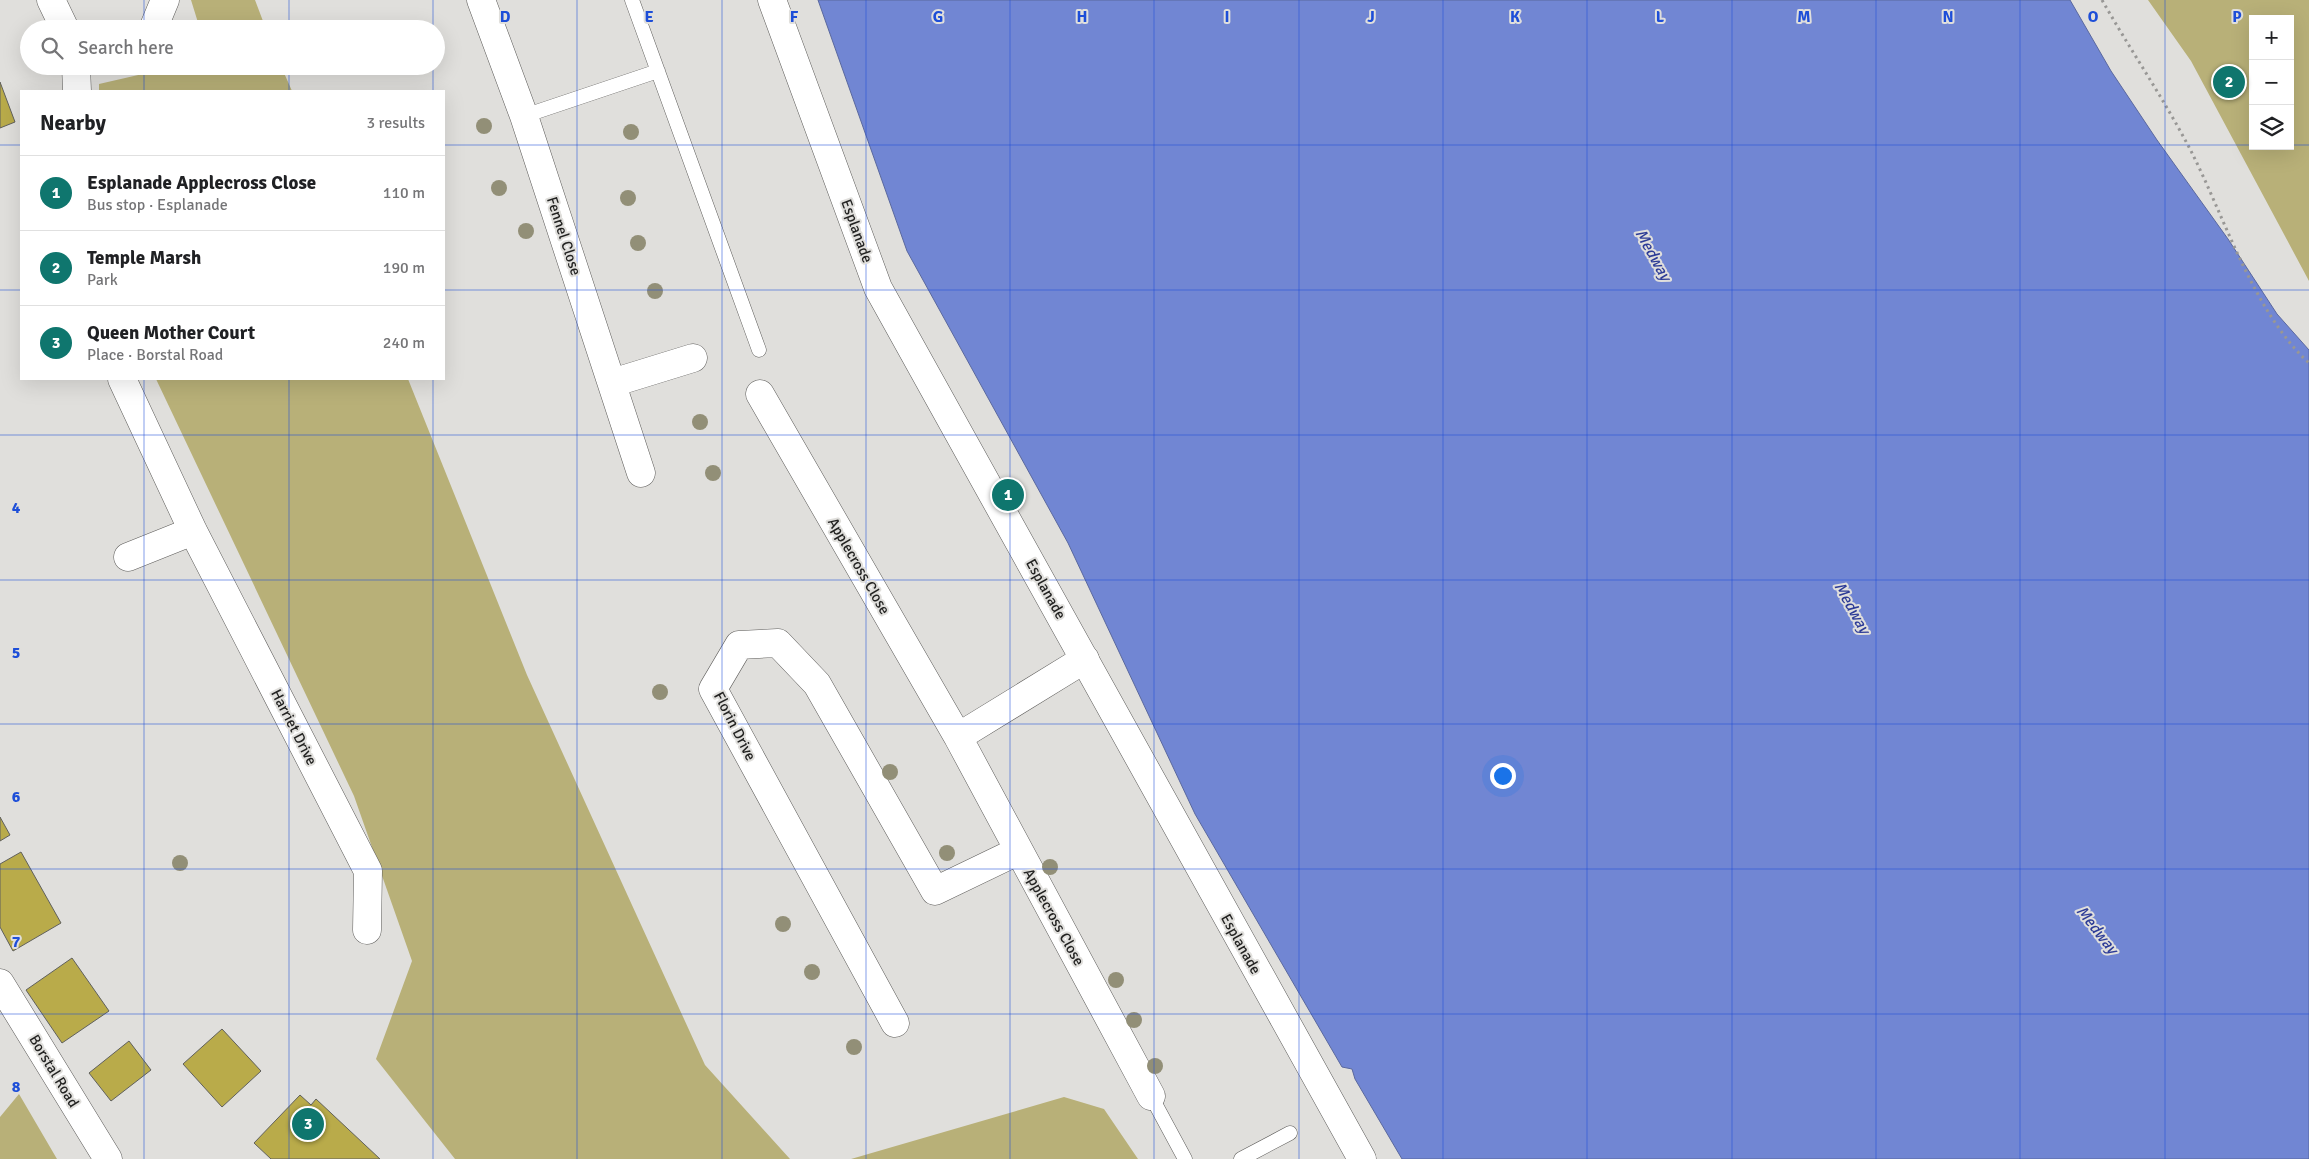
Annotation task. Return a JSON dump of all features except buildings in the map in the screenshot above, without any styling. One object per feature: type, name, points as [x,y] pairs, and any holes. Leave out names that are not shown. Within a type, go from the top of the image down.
[{"type":"street","points":[[51,0],[61,20]]},
{"type":"street","points":[[157,20],[165,0]]},
{"type":"street","name":"Fennel Close","points":[[481,0],[524,116],[641,473]]},
{"type":"street","name":"Esplanade","points":[[772,0],[878,288],[1086,659],[1284,1022],[1362,1159]]},
{"type":"street","points":[[76,75],[77,90]]},
{"type":"street","points":[[612,383],[694,358]]},
{"type":"street","name":"Harriet Drive","points":[[122,380],[193,531],[368,871],[367,930]]},
{"type":"street","name":"Applecross Close","points":[[760,394],[958,737],[1151,1096]]},
{"type":"street","points":[[128,557],[193,531]]},
{"type":"street","name":"Florin Drive","points":[[895,1023],[713,689],[738,645],[778,643],[817,684],[935,891],[1018,851]]},
{"type":"street","points":[[958,737],[1086,659]]},
{"type":"street","name":"Borstal Road","points":[[1,987],[108,1159]]},
{"type":"lane","points":[[632,0],[759,350]]},
{"type":"lane","points":[[524,116],[658,71]]},
{"type":"lane","points":[[1151,1096],[1185,1159]]},
{"type":"lane","points":[[1241,1159],[1290,1133]]},
{"type":"path","points":[[2102,0],[2183,135],[2268,311],[2290,344],[2309,363]]},
{"type":"shaded area","points":[[191,0],[255,0],[263,20],[197,20]]},
{"type":"shaded area","points":[[2148,0],[2309,0],[2309,281],[2191,61]]},
{"type":"shaded area","points":[[138,75],[285,75],[292,90],[99,90],[99,84]]},
{"type":"shaded area","points":[[156,380],[408,380],[527,675],[705,1065],[790,1159],[455,1159],[376,1059],[412,961],[354,796]]},
{"type":"shaded area","points":[[19,1094],[57,1159],[0,1159],[0,1117]]},
{"type":"shaded area","points":[[1064,1097],[1104,1109],[1138,1159],[851,1159]]},
{"type":"water","name":"Medway","points":[[818,0],[2070,0],[2111,71],[2157,140],[2228,239],[2277,314],[2309,350],[2309,1159],[1402,1159],[1355,1079],[1352,1069],[1342,1067],[1195,814],[1068,543],[907,251]]},
{"type":"place","name":"Temple Marsh","points":[[2229,82]]},
{"type":"place","name":"Esplanade Applecross Close","points":[[1008,495]]},
{"type":"place","name":"Queen Mother Court","points":[[308,1124]]}]
